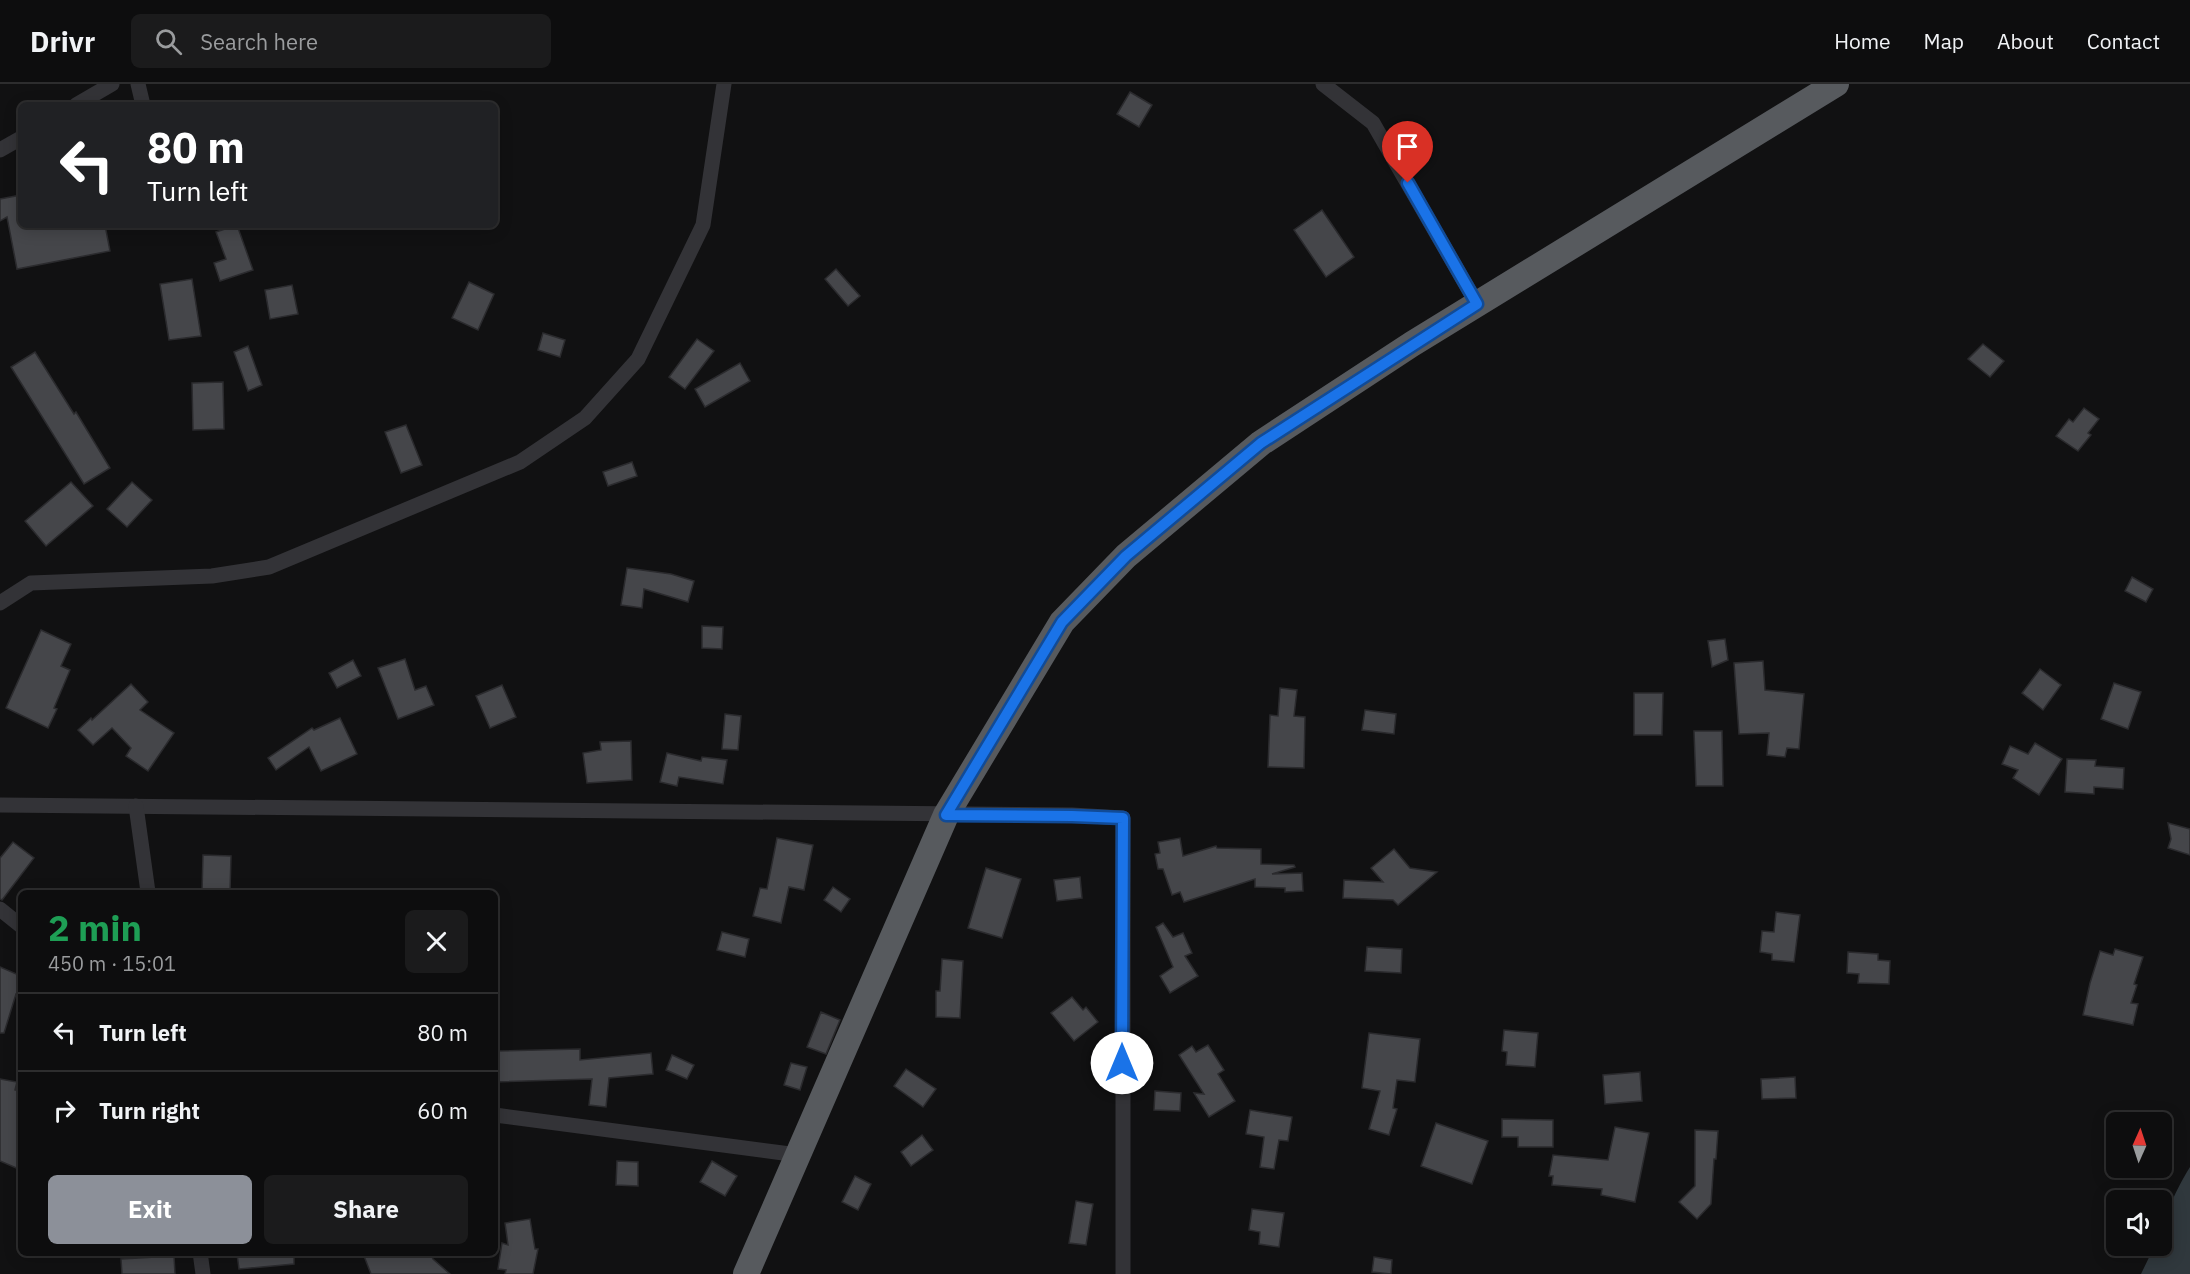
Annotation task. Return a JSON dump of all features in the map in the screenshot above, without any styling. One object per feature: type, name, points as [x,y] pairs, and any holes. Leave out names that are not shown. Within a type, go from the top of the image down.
[{"type":"highway","points":[[746,1274],[946,815],[1062,622],[1126,556],[1261,443],[1477,304],[1836,84]]},
{"type":"street","points":[[81,102],[112,84]]},
{"type":"street","points":[[138,84],[142,102]]},
{"type":"street","points":[[0,603],[31,583],[212,576],[269,567],[520,462],[585,418],[638,359],[704,225],[724,84]]},
{"type":"street","points":[[1323,84],[1373,123],[1477,304]]},
{"type":"street","points":[[0,150],[18,140]]},
{"type":"street","points":[[0,805],[1123,818],[1123,1274]]},
{"type":"street","points":[[136,806],[148,890]]},
{"type":"street","points":[[0,909],[18,924]]},
{"type":"street","points":[[498,1115],[798,1155]]},
{"type":"street","points":[[201,1256],[203,1274]]},
{"type":"shaded area","points":[[2190,1167],[2190,1274],[2141,1274],[2150,1256],[2172,1256],[2172,1202]]},
{"type":"building","points":[[1130,92],[1152,105],[1139,127],[1117,114]]},
{"type":"building","points":[[18,196],[18,228],[106,228],[110,251],[17,269],[7,217],[0,221],[0,199]]},
{"type":"building","points":[[1322,210],[1354,257],[1326,277],[1294,230]]},
{"type":"building","points":[[238,228],[253,270],[220,281],[214,263],[226,259],[216,232]]},
{"type":"building","points":[[836,269],[860,296],[848,306],[825,279]]},
{"type":"building","points":[[192,279],[201,336],[169,340],[160,284]]},
{"type":"building","points":[[469,282],[494,294],[478,330],[452,318]]},
{"type":"building","points":[[292,285],[298,314],[270,319],[265,290]]},
{"type":"building","points":[[543,333],[565,340],[560,357],[538,350]]},
{"type":"building","points":[[697,339],[714,351],[685,389],[669,377]]},
{"type":"building","points":[[1983,344],[2004,361],[1990,377],[1968,359]]},
{"type":"building","points":[[248,346],[262,385],[248,391],[234,352]]},
{"type":"building","points":[[35,352],[74,414],[76,412],[110,468],[84,484],[11,367]]},
{"type":"building","points":[[740,363],[750,381],[705,407],[695,389]]},
{"type":"building","points":[[223,382],[224,429],[193,430],[192,383]]},
{"type":"building","points":[[2084,408],[2099,419],[2088,433],[2091,435],[2078,451],[2056,436],[2069,419],[2073,422]]},
{"type":"building","points":[[406,425],[422,465],[401,473],[385,432]]},
{"type":"building","points":[[632,462],[637,476],[608,486],[603,472]]},
{"type":"building","points":[[71,482],[93,506],[46,546],[25,521]]},
{"type":"building","points":[[132,482],[152,500],[127,527],[107,509]]},
{"type":"building","points":[[627,568],[671,574],[694,581],[688,602],[644,589],[642,608],[621,605]]},
{"type":"building","points":[[2132,577],[2153,589],[2146,602],[2125,591]]},
{"type":"building","points":[[702,626],[723,627],[722,649],[702,648]]},
{"type":"building","points":[[41,630],[71,644],[61,666],[70,670],[48,728],[6,708]]},
{"type":"building","points":[[1725,639],[1728,660],[1712,667],[1708,641]]},
{"type":"building","points":[[405,659],[415,690],[426,686],[434,705],[398,719],[378,668]]},
{"type":"building","points":[[353,660],[361,676],[337,688],[329,673]]},
{"type":"building","points":[[1763,661],[1765,690],[1804,694],[1799,749],[1787,748],[1785,757],[1767,755],[1769,733],[1739,734],[1734,663]]},
{"type":"building","points":[[2040,669],[2061,685],[2043,710],[2022,693]]},
{"type":"building","points":[[2114,683],[2141,692],[2128,729],[2101,719]]},
{"type":"building","points":[[131,684],[148,702],[140,710],[174,733],[148,771],[126,756],[131,748],[112,728],[93,745],[78,730]]},
{"type":"building","points":[[502,685],[516,717],[490,728],[476,696]]},
{"type":"building","points":[[1280,688],[1297,690],[1294,716],[1305,717],[1304,768],[1268,767],[1270,715],[1278,716]]},
{"type":"building","points":[[1634,693],[1663,693],[1662,735],[1634,735]]},
{"type":"building","points":[[1365,710],[1396,714],[1394,734],[1362,730]]},
{"type":"building","points":[[725,714],[741,716],[738,750],[722,749]]},
{"type":"building","points":[[340,718],[357,754],[321,771],[309,747],[276,770],[268,758],[312,728],[314,730]]},
{"type":"building","points":[[1694,731],[1722,731],[1723,786],[1696,786]]},
{"type":"building","points":[[631,741],[632,780],[587,783],[583,753],[601,750],[600,742]]},
{"type":"building","points":[[2035,743],[2062,759],[2039,795],[2013,778],[2018,770],[2002,764],[2010,746],[2028,754]]},
{"type":"building","points":[[667,753],[701,761],[702,757],[727,760],[723,784],[679,777],[677,786],[660,782]]},
{"type":"building","points":[[2067,759],[2096,760],[2095,766],[2124,768],[2123,789],[2094,787],[2094,794],[2065,792]]},
{"type":"building","points":[[2168,823],[2190,829],[2190,855],[2168,848],[2171,839]]},
{"type":"building","points":[[777,838],[813,845],[804,890],[789,887],[781,923],[753,916],[760,888],[767,889]]},
{"type":"building","points":[[1180,838],[1183,856],[1216,846],[1217,848],[1261,849],[1261,864],[1294,865],[1295,867],[1272,874],[1302,873],[1303,891],[1285,892],[1285,888],[1255,887],[1255,879],[1184,902],[1180,892],[1172,895],[1163,869],[1158,869],[1155,854],[1160,853],[1158,842]]},
{"type":"building","points":[[13,842],[34,858],[2,900],[0,899],[0,858]]},
{"type":"building","points":[[1394,849],[1410,868],[1437,872],[1398,905],[1393,900],[1343,898],[1344,880],[1383,882],[1371,868]]},
{"type":"building","points":[[203,855],[231,856],[230,890],[202,890]]},
{"type":"building","points":[[986,868],[1021,879],[1002,938],[968,928]]},
{"type":"building","points":[[1080,877],[1082,898],[1057,901],[1054,880]]},
{"type":"building","points":[[833,887],[850,899],[841,912],[824,900]]},
{"type":"building","points":[[1776,912],[1800,915],[1794,962],[1772,960],[1772,954],[1760,952],[1762,931],[1774,932]]},
{"type":"building","points":[[1163,923],[1173,937],[1183,933],[1192,953],[1185,956],[1198,976],[1170,993],[1160,976],[1173,967],[1156,927]]},
{"type":"building","points":[[722,932],[749,939],[745,957],[717,950]]},
{"type":"building","points":[[1367,947],[1402,949],[1401,973],[1365,971]]},
{"type":"building","points":[[2115,949],[2143,957],[2134,984],[2137,985],[2131,1003],[2138,1004],[2133,1025],[2083,1015],[2100,951],[2113,955]]},
{"type":"building","points":[[1848,952],[1878,954],[1878,960],[1890,961],[1889,984],[1858,983],[1859,974],[1847,973]]},
{"type":"building","points":[[942,959],[963,961],[960,1018],[936,1017],[936,991],[940,991]]},
{"type":"building","points":[[0,967],[18,975],[18,995],[16,994],[4,1033],[0,1033]]},
{"type":"building","points":[[1072,997],[1083,1010],[1086,1007],[1098,1022],[1074,1041],[1051,1013]]},
{"type":"building","points":[[821,1012],[840,1020],[826,1054],[807,1047]]},
{"type":"building","points":[[1504,1030],[1538,1033],[1535,1067],[1506,1065],[1507,1052],[1502,1051]]},
{"type":"building","points":[[1369,1033],[1420,1039],[1415,1082],[1397,1080],[1393,1108],[1397,1109],[1389,1135],[1369,1129],[1380,1091],[1362,1088]]},
{"type":"building","points":[[1208,1045],[1224,1070],[1218,1074],[1235,1101],[1209,1117],[1194,1093],[1204,1094],[1179,1055],[1192,1046],[1196,1052]]},
{"type":"building","points":[[580,1049],[580,1060],[651,1053],[653,1074],[609,1078],[606,1107],[589,1105],[592,1079],[498,1082],[498,1051]]},
{"type":"building","points":[[672,1055],[694,1065],[687,1079],[666,1070]]},
{"type":"building","points":[[791,1063],[807,1067],[800,1090],[784,1085]]},
{"type":"building","points":[[906,1069],[936,1089],[923,1107],[894,1086]]},
{"type":"building","points":[[1640,1072],[1642,1101],[1605,1104],[1603,1075]]},
{"type":"building","points":[[1795,1077],[1796,1098],[1762,1099],[1761,1079]]},
{"type":"building","points":[[0,1079],[17,1082],[15,1090],[18,1090],[18,1169],[0,1161]]},
{"type":"building","points":[[1155,1091],[1181,1093],[1180,1111],[1154,1110]]},
{"type":"building","points":[[1250,1110],[1292,1117],[1288,1141],[1279,1140],[1274,1169],[1260,1167],[1264,1137],[1246,1134]]},
{"type":"building","points":[[1502,1119],[1553,1120],[1553,1147],[1518,1147],[1518,1137],[1502,1137]]},
{"type":"building","points":[[1436,1123],[1488,1141],[1472,1184],[1421,1166]]},
{"type":"building","points":[[1615,1127],[1649,1133],[1635,1202],[1601,1195],[1602,1189],[1552,1185],[1553,1176],[1549,1176],[1553,1155],[1608,1160]]},
{"type":"building","points":[[1695,1130],[1718,1131],[1711,1204],[1697,1219],[1679,1202],[1695,1186]]},
{"type":"building","points":[[922,1135],[933,1150],[911,1166],[901,1152]]},
{"type":"building","points":[[617,1161],[638,1162],[638,1186],[616,1185]]},
{"type":"building","points":[[712,1161],[737,1176],[725,1196],[700,1182]]},
{"type":"building","points":[[855,1176],[871,1184],[858,1210],[842,1202]]},
{"type":"building","points":[[1076,1201],[1093,1204],[1086,1245],[1069,1243]]},
{"type":"building","points":[[1252,1209],[1284,1213],[1279,1247],[1259,1244],[1260,1232],[1249,1230]]},
{"type":"building","points":[[530,1219],[535,1249],[538,1249],[533,1274],[505,1274],[506,1270],[498,1269],[502,1243],[508,1245],[505,1223]]},
{"type":"building","points":[[174,1256],[175,1274],[122,1274],[121,1259]]},
{"type":"building","points":[[237,1256],[294,1256],[294,1264],[239,1269]]},
{"type":"building","points":[[364,1256],[432,1256],[450,1274],[371,1274]]},
{"type":"building","points":[[1374,1257],[1392,1260],[1391,1274],[1372,1272]]},
{"type":"route","points":[[1122,1063],[1123,818],[946,815],[1062,622],[1126,556],[1261,443],[1477,304],[1408,183]]}]
